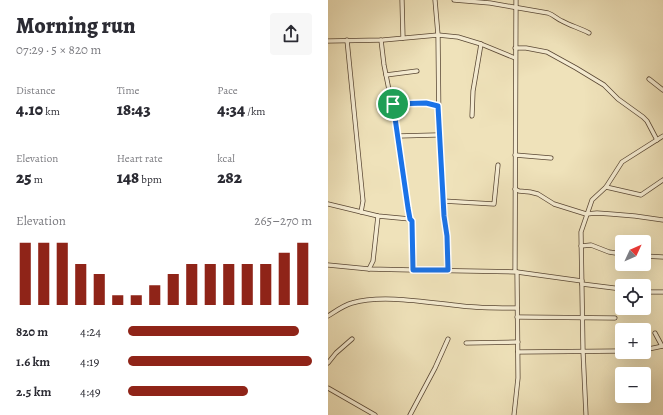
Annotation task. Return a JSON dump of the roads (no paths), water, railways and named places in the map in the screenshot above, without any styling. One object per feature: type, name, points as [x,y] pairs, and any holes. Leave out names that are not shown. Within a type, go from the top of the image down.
[{"type":"street","points":[[402,0],[403,38]]},
{"type":"street","points":[[435,0],[438,35],[438,106],[448,270]]},
{"type":"street","points":[[454,0],[490,3],[548,13],[554,15],[561,21],[576,26],[589,33]]},
{"type":"street","points":[[514,415],[518,378],[515,189],[516,0]]},
{"type":"street","points":[[328,41],[381,40],[438,35],[458,37],[481,44],[515,58]]},
{"type":"street","points":[[347,40],[363,201],[361,212]]},
{"type":"street","points":[[381,40],[386,75],[393,104],[410,219],[412,221],[413,270]]},
{"type":"street","points":[[472,116],[473,91],[481,44]]},
{"type":"street","points":[[515,48],[526,48],[547,52],[604,85],[618,99],[643,117],[657,140]]},
{"type":"street","points":[[386,75],[417,70]]},
{"type":"street","points":[[649,79],[663,90]]},
{"type":"street","points":[[393,104],[426,103],[438,106]]},
{"type":"street","points":[[398,136],[436,135]]},
{"type":"street","points":[[586,415],[582,317],[582,246],[580,236],[586,214],[592,200],[606,186],[622,162],[663,136]]},
{"type":"street","points":[[516,155],[551,158]]},
{"type":"street","points":[[443,201],[494,204],[498,165]]},
{"type":"street","points":[[606,186],[641,195],[663,180]]},
{"type":"street","points":[[515,189],[538,194],[554,204],[586,214],[611,214],[663,220]]},
{"type":"street","points":[[328,204],[378,216],[410,219]]},
{"type":"street","points":[[369,269],[373,261],[378,216]]},
{"type":"street","points":[[582,246],[591,245],[615,253]]},
{"type":"street","points":[[651,256],[663,257]]},
{"type":"street","points":[[328,265],[369,269],[516,271],[615,288]]},
{"type":"street","points":[[651,292],[663,292]]},
{"type":"street","points":[[328,316],[351,303],[380,299],[463,306],[517,308]]},
{"type":"street","points":[[517,317],[616,318]]},
{"type":"street","points":[[651,349],[663,346],[654,333]]},
{"type":"street","points":[[328,363],[336,353],[352,339]]},
{"type":"street","points":[[410,415],[435,368],[448,339]]},
{"type":"street","points":[[466,343],[518,342]]},
{"type":"street","points":[[518,352],[615,350]]},
{"type":"street","points":[[328,388],[375,415]]}]
